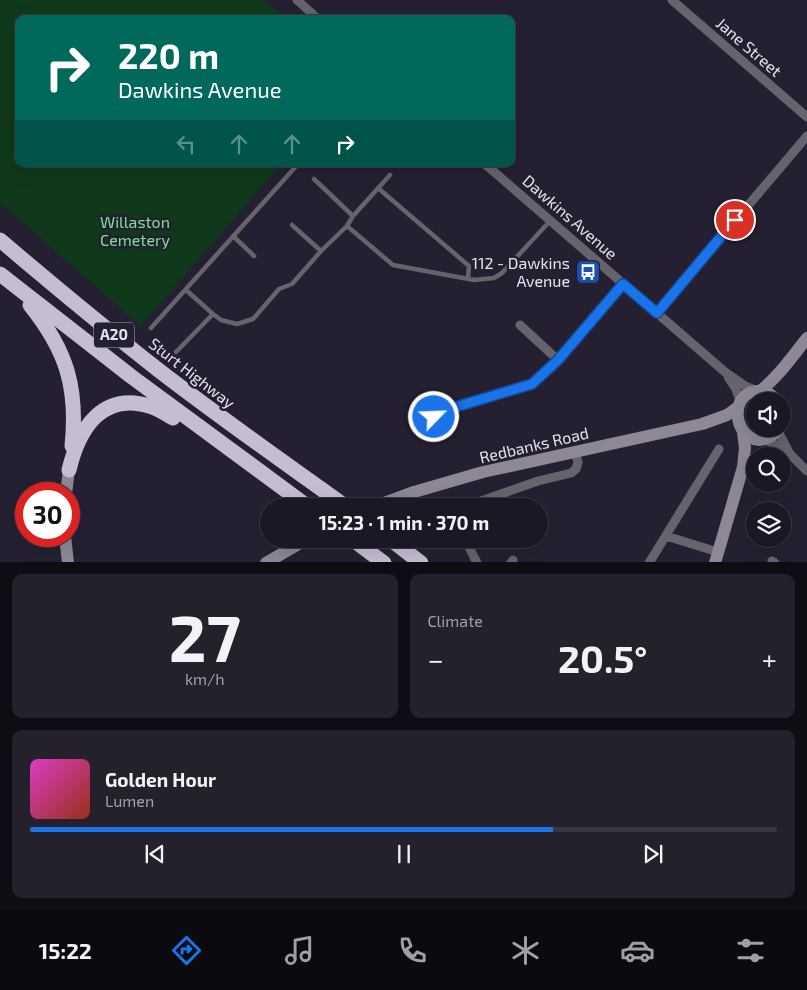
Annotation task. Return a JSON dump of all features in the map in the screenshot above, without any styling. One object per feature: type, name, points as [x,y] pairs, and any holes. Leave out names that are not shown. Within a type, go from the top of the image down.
[{"type":"highway","name":"Sturt Highway","points":[[0,240],[160,372],[334,498]]},
{"type":"highway","name":"A20","points":[[0,274],[132,378],[296,498]]},
{"type":"highway","points":[[12,284],[47,328],[58,347],[71,382],[74,421],[69,470]]},
{"type":"highway","points":[[69,470],[75,448],[87,426],[103,411],[124,404],[140,404],[154,408],[238,457]]},
{"type":"highway","points":[[365,548],[384,562]]},
{"type":"highway","points":[[403,548],[422,562]]},
{"type":"main road","points":[[759,391],[772,382],[807,338]]},
{"type":"main road","points":[[779,392],[789,363]]},
{"type":"main road","name":"Redbanks Road","points":[[398,498],[483,472],[702,424],[727,415],[748,394],[759,391]]},
{"type":"main road","points":[[716,557],[743,466],[745,448],[738,418],[739,404]]},
{"type":"main road","name":"Redbanks Road","points":[[702,424],[722,423],[742,429],[752,438],[764,440]]},
{"type":"main road","points":[[743,466],[753,451],[770,437]]},
{"type":"main road","points":[[68,482],[69,470]]},
{"type":"main road","points":[[66,547],[68,562]]},
{"type":"main road","points":[[266,562],[291,548]]},
{"type":"street","points":[[296,0],[313,15]]},
{"type":"street","name":"Jane Street","points":[[675,1],[807,117]]},
{"type":"street","points":[[657,313],[807,136]]},
{"type":"street","name":"Dawkins Avenue","points":[[488,167],[725,372],[745,386],[759,391]]},
{"type":"street","points":[[434,417],[452,408],[532,384],[558,360],[623,284]]},
{"type":"street","points":[[520,325],[558,360]]},
{"type":"street","name":"Dawkins Avenue","points":[[725,372],[736,389],[739,404]]},
{"type":"street","points":[[764,440],[780,447]]},
{"type":"street","points":[[649,562],[719,448]]},
{"type":"street","points":[[490,498],[538,481],[571,473],[576,469],[578,462],[576,453]]},
{"type":"street","points":[[791,455],[807,471]]},
{"type":"street","points":[[666,536],[716,557]]},
{"type":"street","points":[[469,548],[478,562]]},
{"type":"lane","points":[[151,328],[295,167]]},
{"type":"lane","points":[[186,290],[221,320],[237,324],[253,319],[279,289],[292,284],[347,226],[353,216],[390,175]]},
{"type":"lane","points":[[314,179],[353,216]]},
{"type":"lane","points":[[378,188],[469,266],[468,279]]},
{"type":"lane","points":[[347,226],[393,265],[474,280],[494,278],[502,273],[550,220]]},
{"type":"lane","points":[[292,225],[322,251]]},
{"type":"lane","points":[[233,236],[254,256]]},
{"type":"lane","points":[[176,352],[213,314]]},
{"type":"green space","name":"Willaston Cemetery","points":[[0,0],[264,0],[281,15],[15,15],[15,167],[278,167],[141,326],[0,203]]},
{"type":"place","name":"112 - Dawkins Avenue","points":[[588,272]]},
{"type":"route","points":[[434,417],[452,408],[532,384],[558,360],[623,284],[657,313],[735,220]]}]
